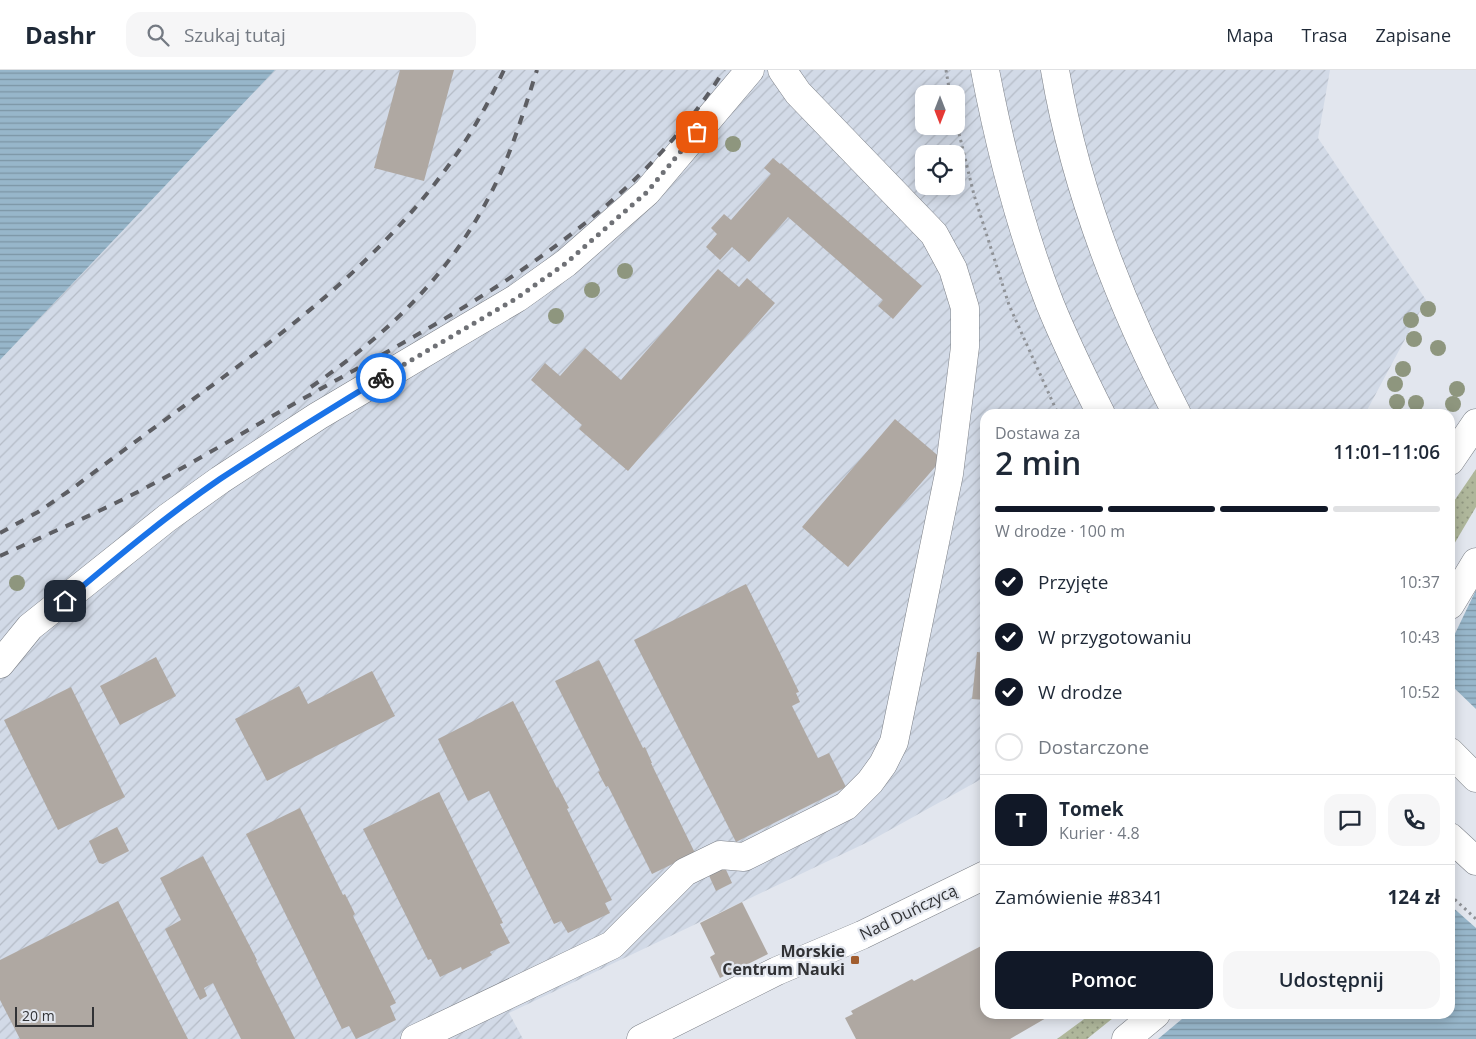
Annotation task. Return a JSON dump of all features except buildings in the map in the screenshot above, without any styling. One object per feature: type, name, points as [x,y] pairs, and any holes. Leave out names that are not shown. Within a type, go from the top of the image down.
[{"type":"main road","points":[[0,664],[30,627],[167,518],[220,480],[318,416],[517,298],[566,263],[647,192],[750,70]]},
{"type":"main road","points":[[415,1039],[612,945],[684,872],[720,855],[744,856],[846,806],[870,782],[883,764],[894,742],[949,474],[965,347],[965,308],[953,269],[934,234],[798,92],[782,70]]},
{"type":"main road","points":[[985,70],[1012,186],[1037,268],[1066,342],[1099,409]]},
{"type":"main road","points":[[1055,70],[1064,118],[1097,228],[1161,384],[1174,409]]},
{"type":"main road","points":[[1455,454],[1476,423]]},
{"type":"main road","points":[[1455,591],[1476,562]]},
{"type":"main road","points":[[1455,757],[1476,778]]},
{"type":"main road","points":[[1455,842],[1475,860]]},
{"type":"main road","name":"Nad Duńczycą","points":[[641,1039],[777,971],[862,935],[980,877]]},
{"type":"main road","points":[[1126,1039],[1150,1019]]},
{"type":"path","points":[[946,70],[948,85]]},
{"type":"path","points":[[959,135],[974,195],[1009,305],[1056,409]]},
{"type":"path","points":[[1455,900],[1476,919]]},
{"type":"shaded area","points":[[275,70],[1330,70],[1318,138],[1426,300],[1368,409],[980,409],[980,780],[870,841],[509,1013],[523,1039],[0,1039],[0,360]]},
{"type":"green space","points":[[1476,469],[1476,507],[1455,543],[1455,500]]},
{"type":"green space","points":[[1084,1019],[1112,1019],[1087,1039],[1057,1039]]},
{"type":"water","points":[[0,70],[275,70],[0,360]]},
{"type":"water","points":[[1476,590],[1476,1039],[1158,1039],[1182,1019],[1455,1019],[1455,634]]},
{"type":"pier","points":[[1455,689],[1476,709],[1476,928],[1455,909]]},
{"type":"railway","points":[[0,533],[38,512],[69,491],[237,367],[304,315],[368,258],[425,196],[451,162],[486,106],[504,70]]},
{"type":"railway","points":[[311,387],[371,342],[397,318],[445,265],[466,236],[502,170],[537,70]]},
{"type":"railway","points":[[0,556],[112,505],[168,476],[418,334],[534,262],[588,221],[638,176],[684,126],[724,70]]},
{"type":"way so far","points":[[381,378],[517,298],[566,263],[647,192],[697,132]]},
{"type":"place","name":"Morskie Centrum Nauki","points":[[855,960]]},
{"type":"route","points":[[65,601],[167,518],[220,480],[318,416],[381,378]]}]
